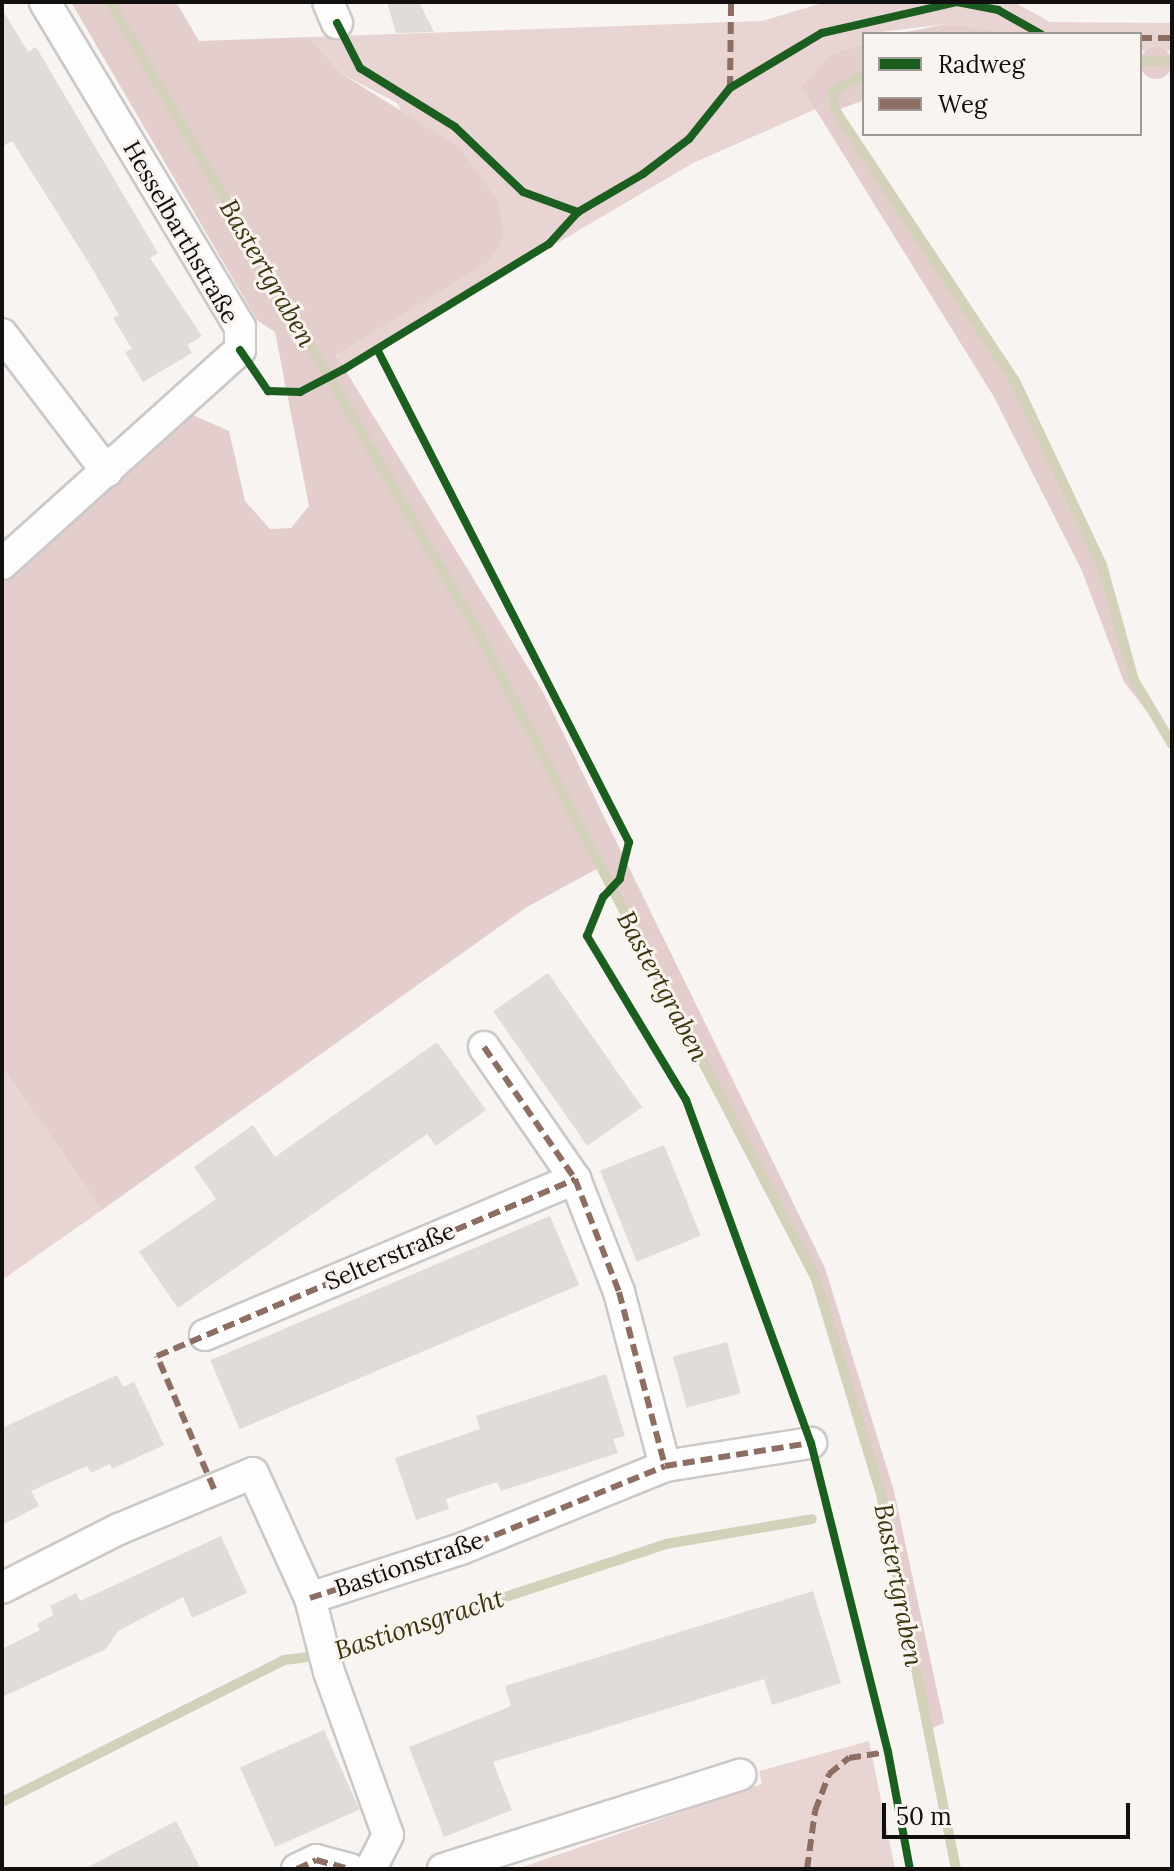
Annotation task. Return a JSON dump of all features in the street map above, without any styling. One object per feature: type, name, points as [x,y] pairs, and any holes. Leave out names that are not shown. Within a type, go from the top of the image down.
[{"type":"street","name":"Hesselbarthstraße","points":[[2,564],[224,371],[240,350],[240,327],[45,2]]},
{"type":"street","points":[[2,334],[107,472]]},
{"type":"street","points":[[484,1047],[575,1179],[619,1292],[665,1466]]},
{"type":"street","name":"Selterstraße","points":[[205,1335],[575,1179]]},
{"type":"street","name":"Bastionstraße","points":[[2,1588],[119,1529],[253,1473],[310,1598],[461,1549],[665,1466],[811,1443]]},
{"type":"street","points":[[310,1598],[326,1659],[388,1835],[371,1869]]},
{"type":"street","points":[[443,1869],[740,1775]]},
{"type":"street","points":[[297,1869],[316,1860],[350,1869]]},
{"type":"shaded area","points":[[71,2],[176,2],[199,41],[309,37],[342,74],[459,147],[498,201],[503,229],[499,248],[484,265],[336,355],[543,692],[825,1268],[894,1491],[944,1723],[930,1729],[881,1494],[816,1279],[602,866],[527,907],[102,1210],[2,1067],[2,582],[193,415],[229,431],[245,501],[270,529],[291,528],[309,506],[275,332],[257,320]]},
{"type":"shaded area","points":[[826,2],[1014,2],[1050,22],[1172,23],[1172,51],[1142,51],[1142,32],[989,32],[947,24],[862,32],[862,45],[831,54],[801,86],[816,109],[693,163],[344,369],[336,354],[484,265],[397,103],[342,74],[309,37],[762,21]]},
{"type":"shaded area","points":[[947,24],[994,32],[906,32]]},
{"type":"shaded area","points":[[862,45],[862,101],[835,111],[1015,381],[1102,565],[1134,680],[1166,736],[1124,682],[1082,571],[994,397],[801,86],[831,54]]},
{"type":"shaded area","points":[[1150,48],[1162,48],[1171,57],[1171,69],[1162,78],[1150,78],[1142,70],[1142,56]]},
{"type":"shaded area","points":[[2,1067],[102,1210],[2,1280]]},
{"type":"shaded area","points":[[869,1741],[895,1869],[517,1869],[762,1784],[759,1771]]},
{"type":"building","points":[[387,2],[419,2],[434,32],[396,33]]},
{"type":"building","points":[[2,9],[28,52],[36,47],[158,253],[150,258],[202,336],[187,345],[192,353],[143,382],[125,352],[132,349],[113,318],[119,315],[87,260],[12,141],[2,147]]},
{"type":"building","points":[[548,973],[642,1107],[587,1146],[493,1011]]},
{"type":"building","points":[[437,1042],[486,1110],[436,1146],[427,1134],[178,1308],[139,1252],[216,1199],[194,1167],[253,1125],[275,1157]]},
{"type":"building","points":[[664,1145],[701,1236],[637,1262],[600,1171]]},
{"type":"building","points":[[550,1216],[579,1285],[240,1429],[210,1360]]},
{"type":"building","points":[[727,1342],[741,1393],[687,1408],[673,1356]]},
{"type":"building","points":[[606,1374],[625,1436],[613,1439],[618,1453],[501,1491],[497,1482],[446,1499],[449,1509],[416,1520],[395,1458],[480,1429],[476,1416]]},
{"type":"building","points":[[117,1375],[123,1387],[134,1382],[164,1445],[112,1469],[110,1464],[91,1473],[87,1466],[31,1491],[39,1506],[2,1525],[2,1428]]},
{"type":"building","points":[[221,1536],[247,1593],[192,1618],[183,1597],[118,1631],[106,1649],[2,1697],[2,1649],[40,1630],[37,1624],[54,1615],[50,1606],[76,1593],[80,1601]]},
{"type":"building","points":[[813,1591],[841,1683],[772,1705],[764,1679],[493,1762],[512,1810],[444,1837],[409,1747],[511,1706],[505,1686]]},
{"type":"building","points":[[324,1730],[359,1809],[275,1847],[240,1767]]},
{"type":"building","points":[[176,1821],[201,1869],[84,1869]]},
{"type":"waterway","name":"Bastertgraben","points":[[110,2],[481,637],[816,1279],[881,1494],[956,1869]]},
{"type":"waterway","points":[[1142,61],[1172,62]]},
{"type":"waterway","points":[[862,76],[833,91],[835,110],[1015,381],[1102,565],[1134,680],[1172,744]]},
{"type":"waterway","name":"Bastionsgracht","points":[[2,1802],[284,1660],[332,1654],[666,1544],[812,1519]]},
{"type":"marked path","points":[[730,88],[731,2]]},
{"type":"marked path","points":[[1142,38],[1172,38]]},
{"type":"marked path","points":[[484,1047],[575,1179],[619,1292],[665,1466]]},
{"type":"marked path","points":[[214,1489],[157,1356],[575,1179]]},
{"type":"marked path","points":[[310,1598],[461,1549],[665,1466],[811,1443]]},
{"type":"marked path","points":[[807,1869],[815,1811],[829,1774],[849,1758],[888,1752]]},
{"type":"marked path","points":[[297,1869],[316,1860],[350,1869]]},
{"type":"cycle path","points":[[240,350],[268,391],[300,392],[344,369],[549,244],[578,212],[643,174],[689,139],[730,88],[822,33],[957,2],[998,10],[1037,32]]},
{"type":"cycle path","points":[[337,23],[360,68],[455,127],[523,192],[578,212]]},
{"type":"cycle path","points":[[377,349],[629,842],[620,879],[603,897],[587,936],[686,1100],[811,1443],[888,1752],[910,1869]]}]
